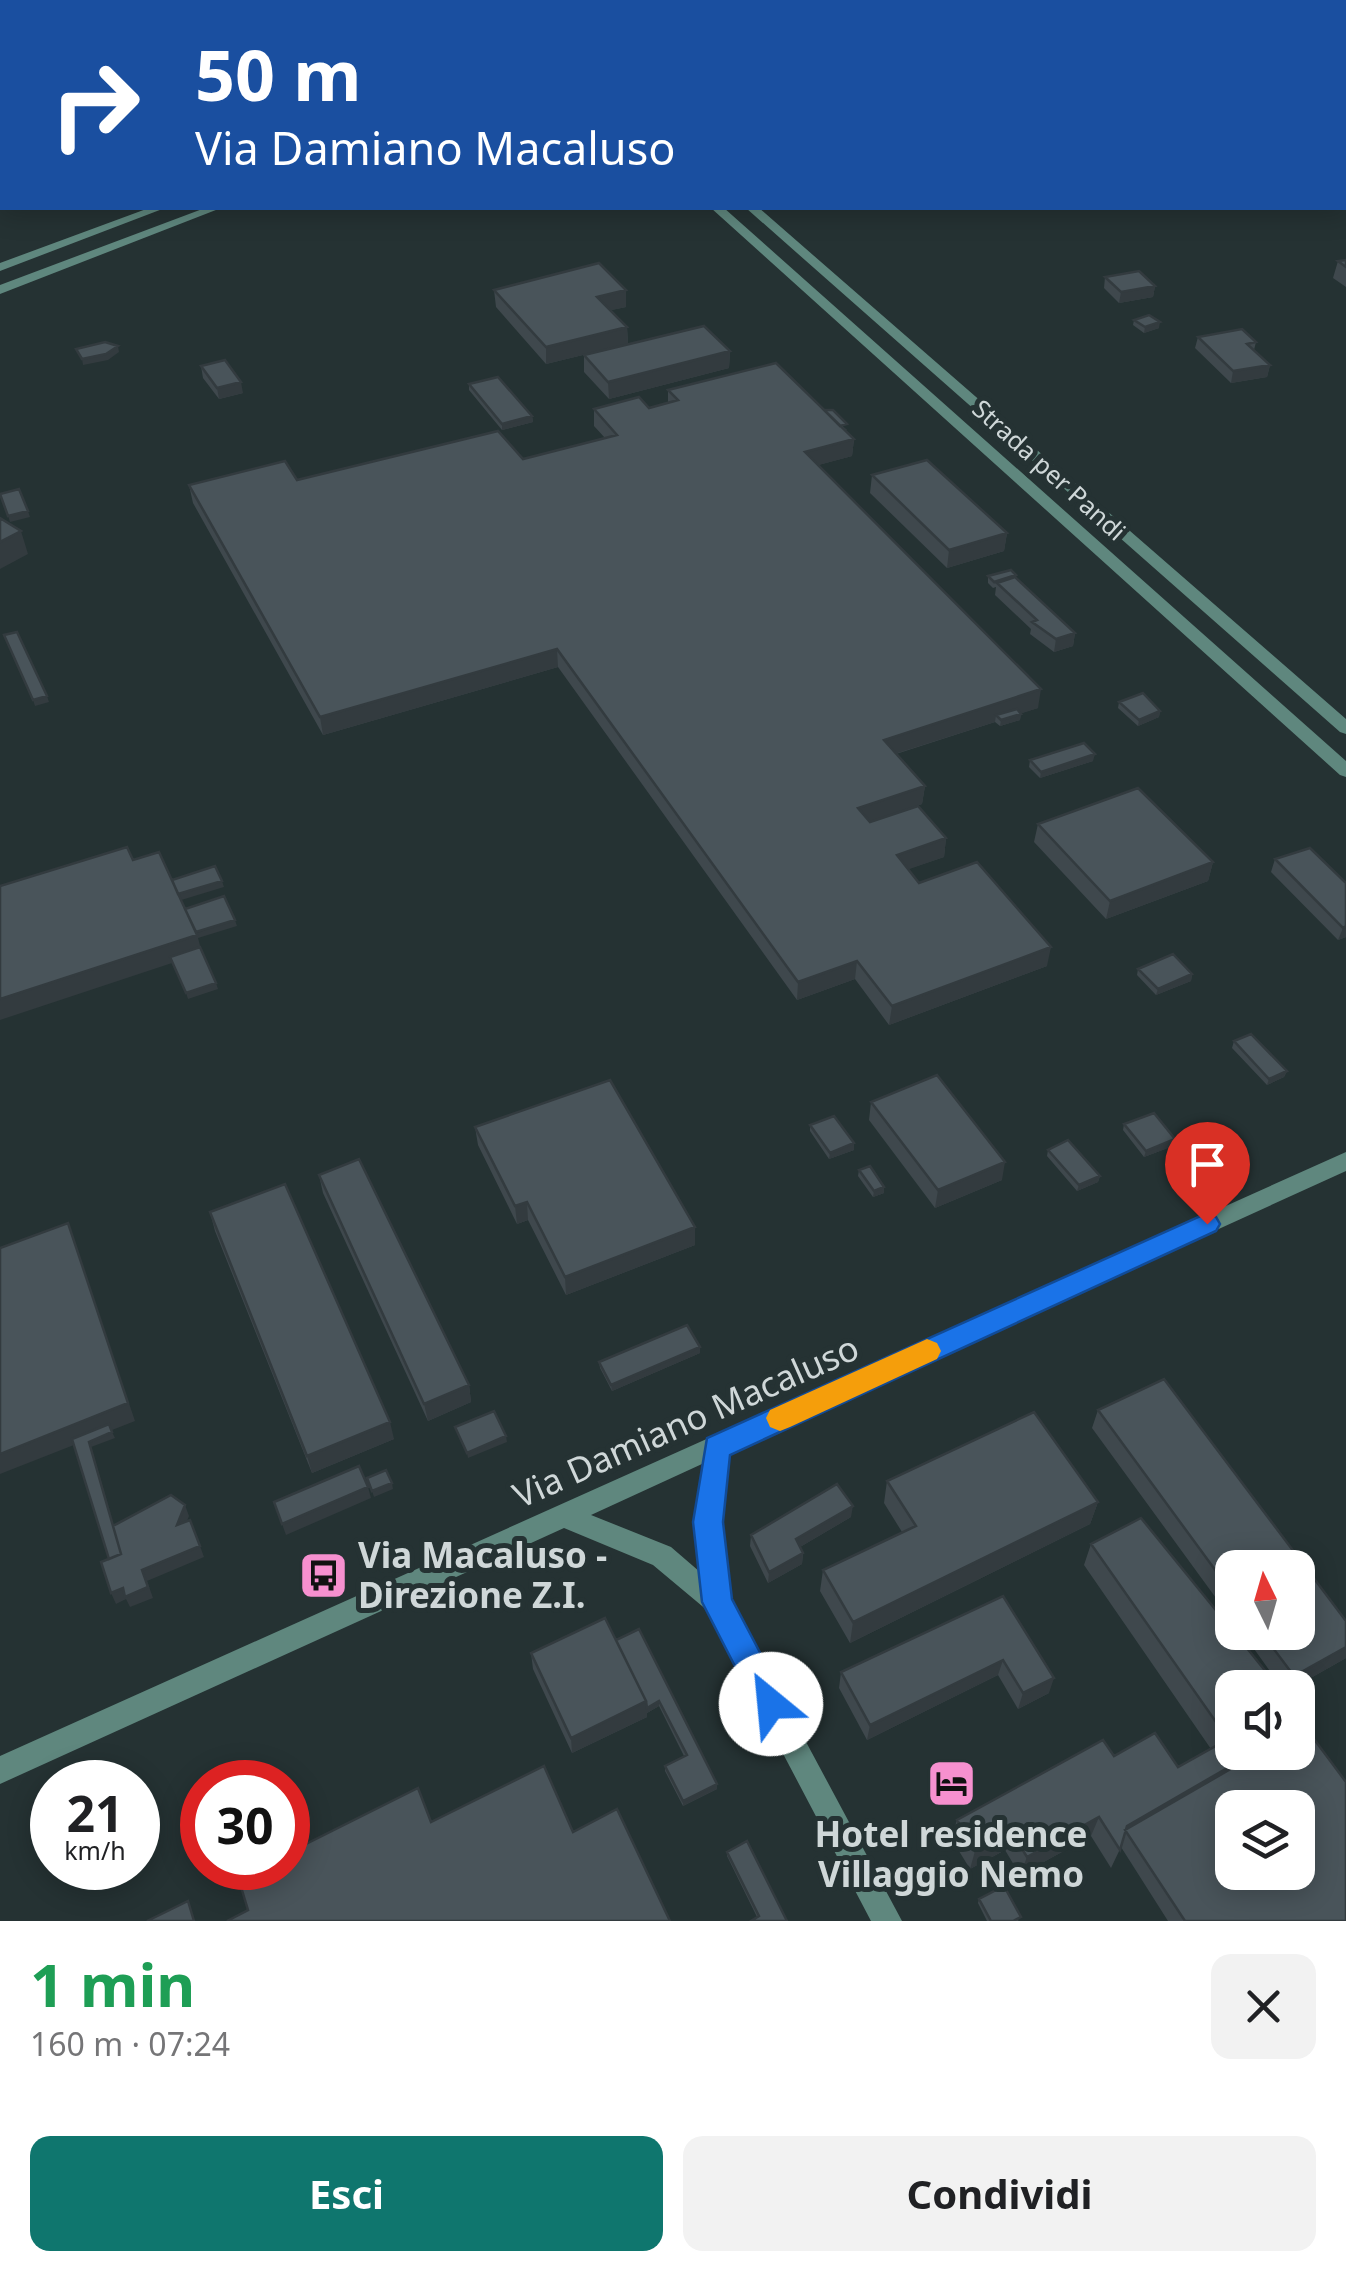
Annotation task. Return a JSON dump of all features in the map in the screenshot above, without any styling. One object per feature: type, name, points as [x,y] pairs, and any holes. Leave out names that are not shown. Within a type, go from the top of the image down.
[{"type":"street","points":[[0,268],[154,210]]},
{"type":"street","points":[[0,290],[210,210]]},
{"type":"street","name":"Strada per Pandi","points":[[719,210],[1346,771]]},
{"type":"street","name":"Strada per Pandi","points":[[754,210],[1346,728]]},
{"type":"street","name":"Via Damiano Macaluso","points":[[0,1770],[1346,1161]]},
{"type":"street","points":[[717,1447],[708,1522],[717,1602],[887,1921]]},
{"type":"street","points":[[565,1516],[662,1556],[717,1602]]},
{"type":"building","points":[[599,263],[626,290],[597,297],[627,327],[546,347],[494,290]]},
{"type":"building","points":[[1139,271],[1155,286],[1121,292],[1105,277]]},
{"type":"building","points":[[1149,315],[1160,322],[1145,327],[1134,320]]},
{"type":"building","points":[[704,326],[730,351],[608,382],[584,355]]},
{"type":"building","points":[[1242,329],[1256,342],[1247,344],[1270,365],[1233,371],[1198,337]]},
{"type":"building","points":[[105,342],[118,346],[106,354],[82,359],[76,349]]},
{"type":"building","points":[[225,360],[241,382],[217,388],[201,366]]},
{"type":"building","points":[[776,363],[854,439],[805,452],[1041,689],[884,740],[925,786],[858,808],[870,822],[918,806],[946,838],[897,855],[919,883],[977,862],[1051,947],[892,1006],[857,961],[798,982],[557,649],[320,717],[189,485],[285,461],[297,480],[498,431],[523,459],[617,435],[594,409],[639,397],[649,408],[678,400],[668,390]]},
{"type":"building","points":[[498,377],[532,416],[502,424],[469,384]]},
{"type":"building","points":[[824,410],[833,410],[847,424],[840,426]]},
{"type":"building","points":[[927,460],[1007,533],[949,550],[872,475]]},
{"type":"building","points":[[19,489],[28,511],[8,516],[0,494]]},
{"type":"building","points":[[0,518],[21,531],[0,542]]},
{"type":"building","points":[[1011,570],[1016,575],[994,582],[988,576]]},
{"type":"building","points":[[1015,577],[1075,633],[1056,639],[1032,622],[1037,620],[997,583]]},
{"type":"building","points":[[17,632],[47,696],[33,700],[4,635]]},
{"type":"building","points":[[1143,693],[1160,711],[1139,720],[1119,702]]},
{"type":"building","points":[[1017,709],[1021,714],[1001,720],[996,715]]},
{"type":"building","points":[[1084,743],[1095,754],[1041,772],[1030,760]]},
{"type":"building","points":[[1138,788],[1213,862],[1110,901],[1038,824]]},
{"type":"building","points":[[127,847],[133,860],[159,852],[197,935],[0,999],[0,886]]},
{"type":"building","points":[[1310,848],[1346,883],[1343,928],[1275,859]]},
{"type":"building","points":[[215,866],[222,881],[178,894],[172,880]]},
{"type":"building","points":[[224,896],[235,920],[196,932],[185,909]]},
{"type":"building","points":[[200,947],[216,983],[186,993],[170,957]]},
{"type":"building","points":[[1173,954],[1192,974],[1158,989],[1138,969]]},
{"type":"building","points":[[1251,1034],[1287,1071],[1269,1079],[1234,1041]]},
{"type":"building","points":[[937,1075],[1005,1162],[938,1190],[871,1102]]},
{"type":"building","points":[[610,1080],[695,1227],[565,1277],[527,1202],[515,1206],[475,1127]]},
{"type":"building","points":[[1154,1113],[1175,1139],[1146,1151],[1124,1124]]},
{"type":"building","points":[[834,1116],[854,1143],[830,1153],[810,1125]]},
{"type":"building","points":[[1068,1140],[1100,1176],[1079,1185],[1048,1150]]},
{"type":"building","points":[[359,1159],[469,1385],[424,1404],[319,1175]]},
{"type":"building","points":[[870,1166],[884,1187],[874,1191],[859,1170]]},
{"type":"building","points":[[285,1184],[390,1422],[307,1456],[210,1212]]},
{"type":"building","points":[[68,1223],[128,1403],[0,1454],[0,1248]]},
{"type":"building","points":[[687,1325],[700,1347],[611,1385],[599,1362]]},
{"type":"building","points":[[1164,1379],[1293,1550],[1215,1550],[1215,1570],[1098,1410]]},
{"type":"building","points":[[494,1411],[506,1436],[467,1453],[455,1427]]},
{"type":"building","points":[[1034,1412],[1098,1502],[853,1622],[823,1570],[916,1526],[887,1481]]},
{"type":"building","points":[[109,1424],[112,1432],[89,1442],[121,1554],[109,1559],[72,1439]]},
{"type":"building","points":[[359,1466],[368,1487],[282,1524],[274,1502]]},
{"type":"building","points":[[386,1470],[392,1483],[372,1491],[367,1478]]},
{"type":"building","points":[[837,1484],[853,1506],[796,1539],[803,1553],[769,1572],[751,1535]]},
{"type":"building","points":[[171,1495],[185,1505],[177,1525],[190,1520],[200,1546],[142,1570],[148,1587],[125,1597],[123,1588],[111,1593],[101,1562],[121,1554],[113,1526]]},
{"type":"building","points":[[1141,1518],[1215,1609],[1215,1650],[1248,1650],[1265,1670],[1215,1670],[1215,1720],[1091,1544]]},
{"type":"building","points":[[1315,1580],[1346,1621],[1346,1647],[1305,1670],[1290,1670],[1274,1650],[1315,1650]]},
{"type":"building","points":[[1003,1596],[1054,1678],[1023,1693],[1003,1660],[870,1725],[841,1672]]},
{"type":"building","points":[[605,1618],[646,1701],[571,1738],[531,1653]]},
{"type":"building","points":[[639,1629],[717,1784],[683,1801],[665,1766],[687,1755],[659,1701],[647,1708],[616,1640]]},
{"type":"building","points":[[1155,1733],[1178,1767],[1215,1746],[1215,1770],[1224,1770],[1127,1826],[1120,1850],[1099,1817],[1027,1857],[1011,1831],[975,1851],[957,1820],[1103,1740],[1114,1756]]},
{"type":"building","points":[[1315,1740],[1346,1782],[1346,1921],[1185,1921],[1125,1830],[1229,1770],[1315,1770]]},
{"type":"building","points":[[544,1766],[573,1832],[617,1809],[670,1921],[227,1921],[248,1910],[242,1890],[310,1890],[310,1842],[418,1788],[431,1822]]},
{"type":"building","points":[[747,1841],[787,1921],[751,1921],[759,1916],[727,1852]]},
{"type":"building","points":[[1004,1886],[1021,1917],[991,1921],[979,1899]]},
{"type":"building","points":[[188,1901],[194,1921],[147,1921]]},
{"type":"slow traffic","points":[[780,1418],[927,1351]]},
{"type":"place","name":"Via Macaluso - Direzione Z.I.","points":[[323,1576]]},
{"type":"place","name":"Hotel residence Villaggio Nemo","points":[[951,1783]]},
{"type":"route","points":[[771,1704],[717,1602],[708,1522],[717,1447],[1207,1224]]}]
